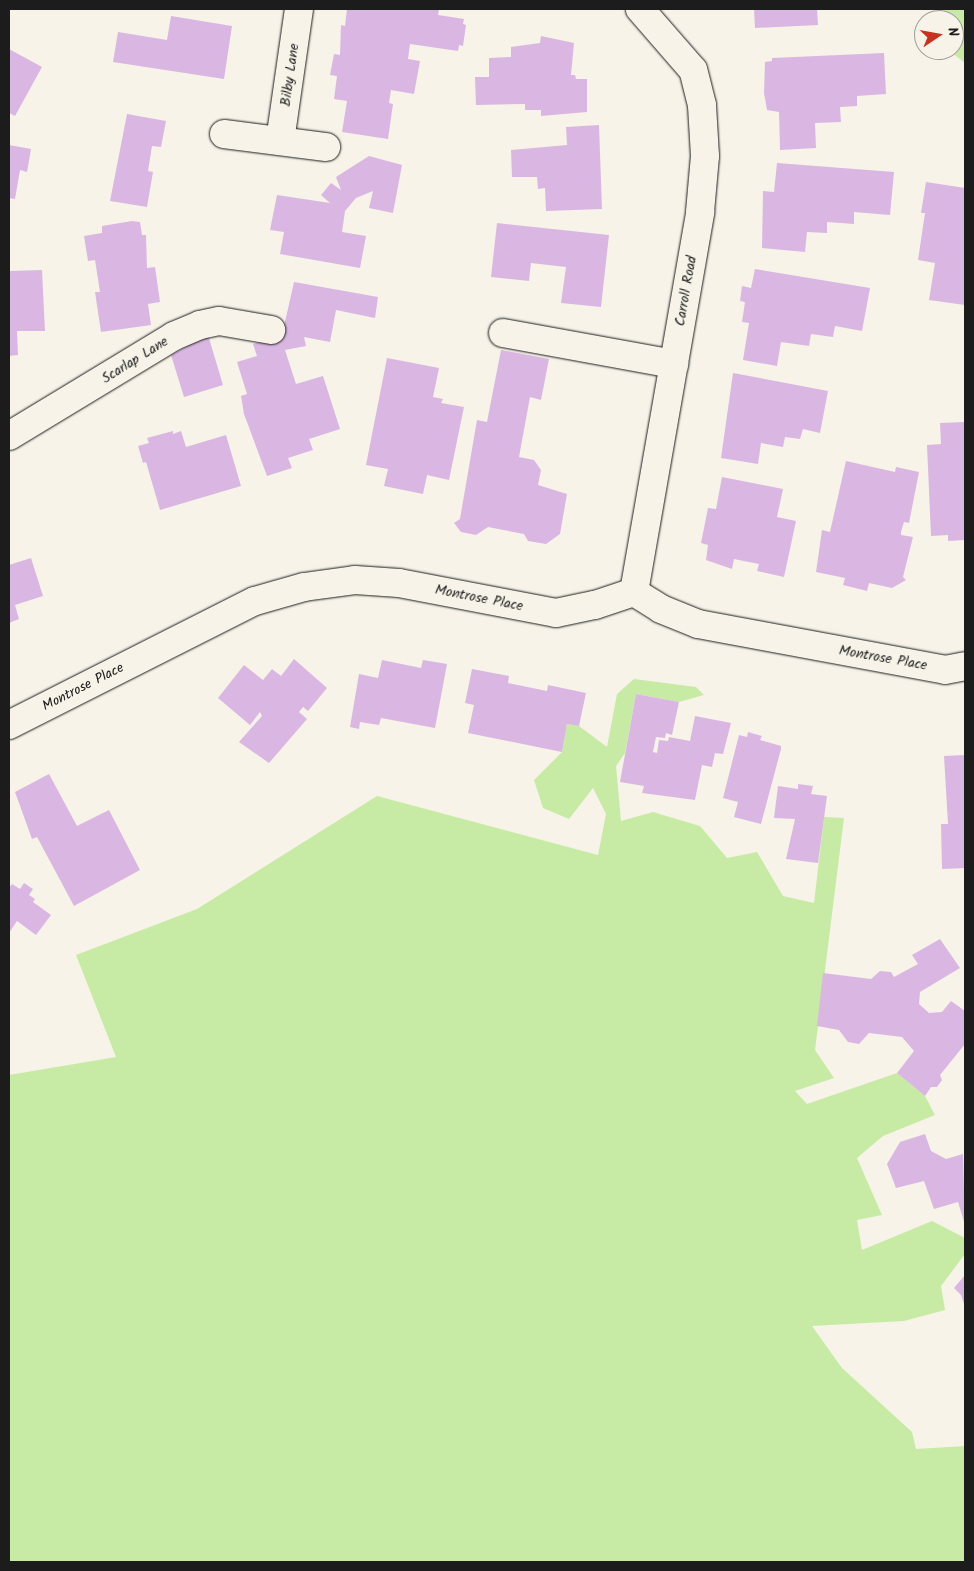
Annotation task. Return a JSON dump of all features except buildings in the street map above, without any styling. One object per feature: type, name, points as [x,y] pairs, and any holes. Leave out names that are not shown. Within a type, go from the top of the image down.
[{"type":"street","name":"Bilby Lane","points":[[280,141],[299,9]]},
{"type":"street","name":"Carroll Road","points":[[634,592],[700,212],[705,156],[702,105],[693,70],[640,9]]},
{"type":"street","points":[[224,134],[326,147]]},
{"type":"street","name":"Scarlap Lane","points":[[9,436],[174,336],[200,325],[219,321],[271,330]]},
{"type":"street","points":[[503,333],[674,364]]},
{"type":"street","name":"Montrose Place","points":[[9,725],[210,621],[255,601],[304,587],[355,580],[399,583],[556,613],[595,606],[634,592],[661,609],[698,624],[945,670],[965,666]]},
{"type":"green space","points":[[965,9],[965,63],[961,60],[964,60],[964,10],[944,10]]},
{"type":"green space","points":[[634,679],[696,687],[704,695],[679,702],[636,694],[625,753],[616,766],[621,821],[653,812],[700,826],[727,858],[757,852],[783,896],[814,903],[824,817],[844,818],[815,1050],[834,1078],[795,1091],[807,1104],[897,1073],[925,1096],[935,1115],[883,1136],[857,1158],[882,1215],[857,1220],[862,1250],[932,1221],[965,1238],[965,1254],[941,1286],[945,1310],[904,1321],[812,1326],[842,1368],[912,1432],[916,1449],[965,1446],[965,1562],[9,1562],[9,1075],[116,1057],[76,955],[197,909],[377,796],[598,855],[606,814],[593,788],[569,819],[543,808],[534,780],[562,752],[567,724],[579,726],[607,747],[617,694]]}]
